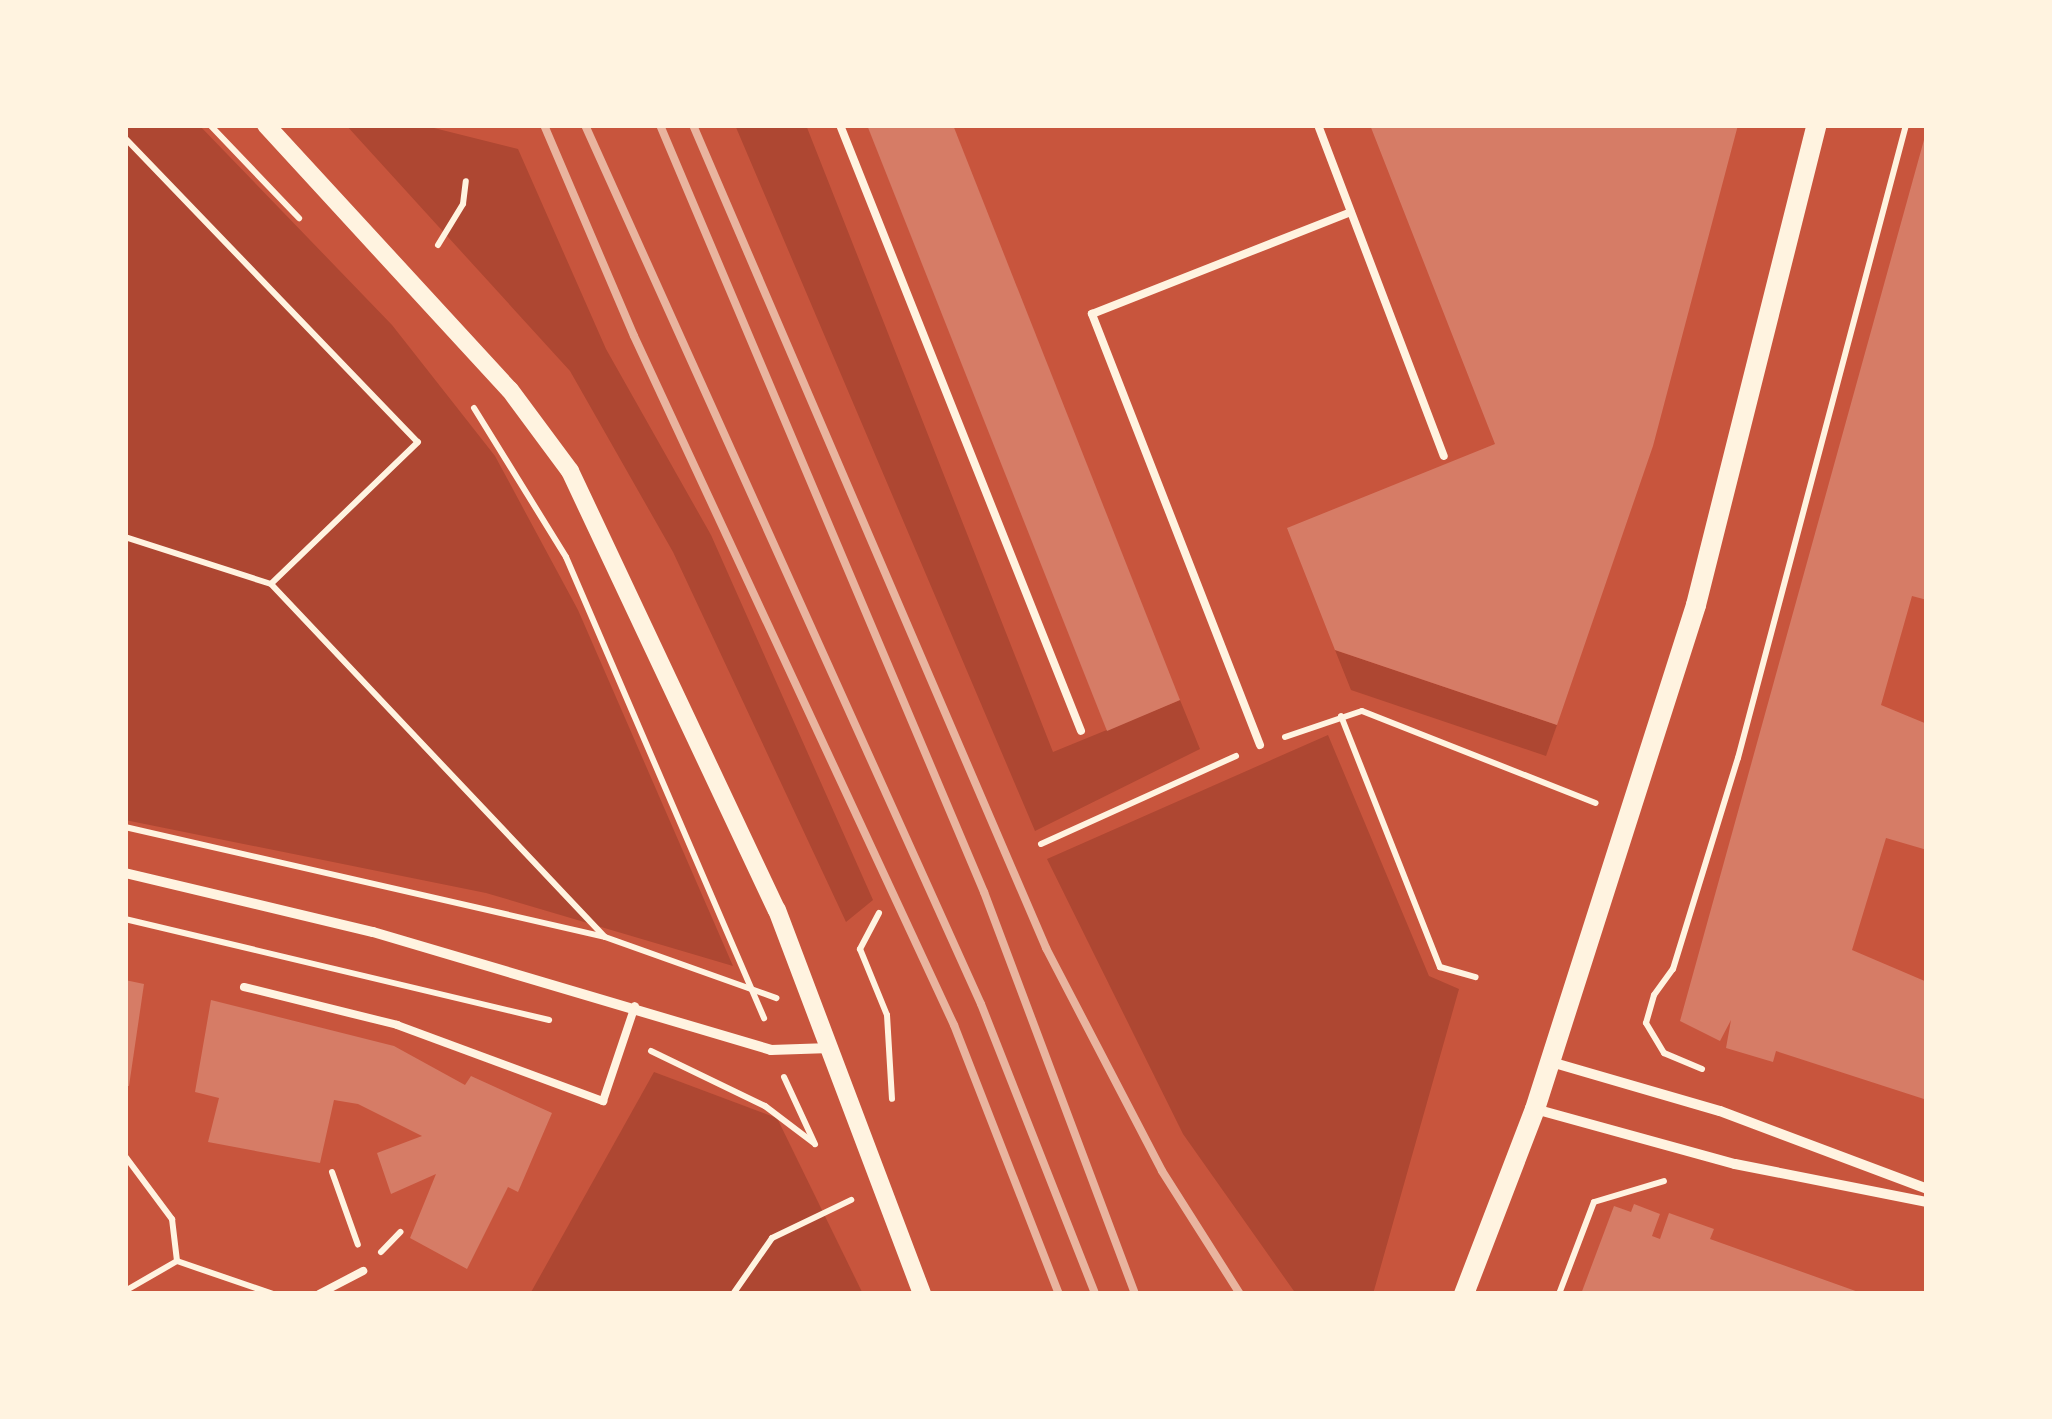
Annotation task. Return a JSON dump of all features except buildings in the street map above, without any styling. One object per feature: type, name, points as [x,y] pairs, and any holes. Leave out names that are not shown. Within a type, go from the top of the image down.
[{"type":"main road","points":[[1464,1294],[1535,1110],[1696,605],[1816,125]]},
{"type":"street","points":[[266,125],[510,390],[570,471],[732,806],[832,1048],[922,1294]]},
{"type":"street","points":[[125,873],[236,896],[635,1006],[772,1050],[832,1048]]},
{"type":"street","points":[[1551,1062],[1720,1111],[1927,1189]]},
{"type":"street","points":[[1535,1110],[1735,1164],[1927,1202]]},
{"type":"lane","points":[[840,125],[1081,732]]},
{"type":"lane","points":[[1318,125],[1444,456]]},
{"type":"lane","points":[[1260,746],[1092,314],[1351,212]]},
{"type":"lane","points":[[244,987],[397,1026],[603,1101],[635,1006]]},
{"type":"lane","points":[[319,1294],[363,1271]]},
{"type":"path","points":[[210,125],[304,223]]},
{"type":"path","points":[[1702,1069],[1664,1053],[1646,1024],[1654,995],[1673,969],[1738,758],[1906,125]]},
{"type":"path","points":[[125,138],[418,442],[272,584]]},
{"type":"path","points":[[438,245],[463,204],[466,181]]},
{"type":"path","points":[[125,919],[624,1038],[765,1106],[815,1144],[772,1050],[757,992],[566,557],[467,400]]},
{"type":"path","points":[[125,537],[272,584],[605,937]]},
{"type":"path","points":[[1041,844],[1260,746],[1362,712],[1630,818]]},
{"type":"path","points":[[1341,716],[1440,967],[1476,977]]},
{"type":"path","points":[[125,828],[605,937],[757,992]]},
{"type":"path","points":[[879,913],[860,949],[887,1015],[892,1099]]},
{"type":"path","points":[[125,1156],[172,1218],[177,1261]]},
{"type":"path","points":[[332,1172],[363,1271]]},
{"type":"path","points":[[1559,1294],[1594,1202],[1664,1181]]},
{"type":"path","points":[[734,1294],[772,1238],[856,1198]]},
{"type":"path","points":[[125,1291],[177,1261],[273,1294]]},
{"type":"shaded area","points":[[125,125],[199,125],[392,325],[495,456],[578,610],[733,966],[486,893],[125,820]]},
{"type":"shaded area","points":[[346,125],[422,125],[518,149],[606,349],[711,535],[873,900],[846,922],[673,552],[570,371]]},
{"type":"shaded area","points":[[735,125],[806,125],[1053,752],[1180,700],[1200,749],[1035,831]]},
{"type":"shaded area","points":[[1335,650],[1557,725],[1546,756],[1351,690]]},
{"type":"shaded area","points":[[1328,735],[1429,976],[1459,989],[1373,1294],[1296,1294],[1183,1134],[1047,859]]},
{"type":"shaded area","points":[[654,1072],[777,1118],[863,1294],[530,1294]]},
{"type":"railway","points":[[544,125],[634,336],[954,1025],[1059,1294]]},
{"type":"railway","points":[[585,125],[981,1004],[1095,1294]]},
{"type":"railway","points":[[660,125],[984,892],[1135,1294]]},
{"type":"railway","points":[[693,125],[1046,948],[1162,1171],[1240,1294]]}]
